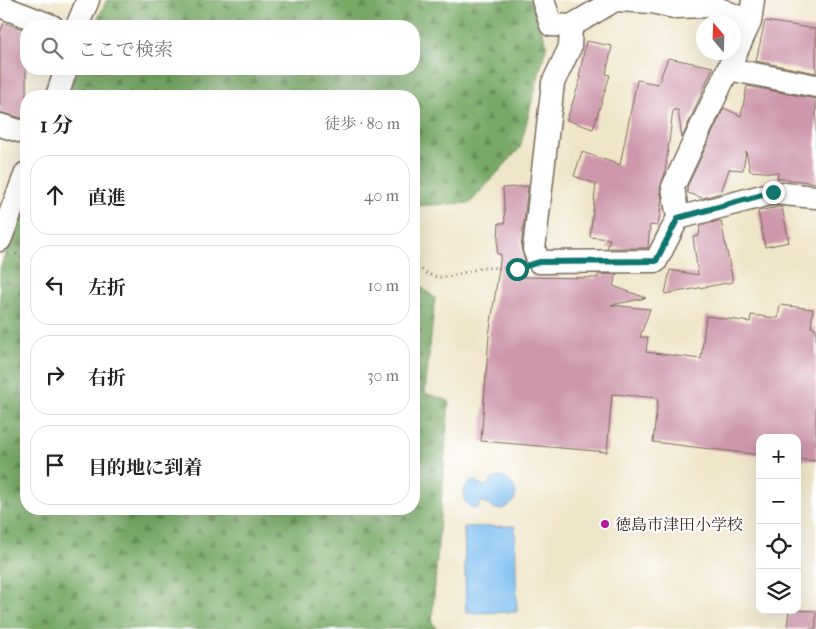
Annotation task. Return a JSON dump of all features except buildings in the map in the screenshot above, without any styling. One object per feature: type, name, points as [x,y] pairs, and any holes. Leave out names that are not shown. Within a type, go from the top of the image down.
[{"type":"street","points":[[80,20],[88,0]]},
{"type":"street","points":[[543,0],[551,24],[571,26],[616,0],[652,2],[674,7],[712,6],[750,22]]},
{"type":"street","points":[[571,26],[570,47],[553,83],[534,249],[539,262],[656,261],[678,218],[673,186],[750,22],[752,0]]},
{"type":"street","points":[[0,6],[36,20]]},
{"type":"street","points":[[728,69],[816,86]]},
{"type":"street","points":[[58,90],[64,75]]},
{"type":"street","points":[[0,125],[20,131]]},
{"type":"street","points":[[0,240],[20,188]]},
{"type":"street","points":[[678,218],[773,192],[816,197]]},
{"type":"path","points":[[420,268],[430,276],[443,279],[480,268],[517,269],[539,262]]},
{"type":"green space","points":[[107,0],[530,0],[547,44],[520,148],[470,203],[420,206],[420,90],[69,90],[75,75],[420,75],[420,20],[97,20]]},
{"type":"green space","points":[[20,216],[20,515],[420,515],[420,286],[435,298],[425,393],[449,401],[432,622],[437,629],[0,629],[0,268]]},
{"type":"water","points":[[500,477],[512,484],[515,489],[515,499],[511,504],[496,509],[481,502],[478,508],[472,508],[465,502],[464,489],[471,481],[476,481],[482,486],[486,486],[493,479]]},
{"type":"water","points":[[515,526],[517,612],[466,613],[464,527]]},
{"type":"place","name":"徳島市津田小学校","points":[[605,524]]},
{"type":"route","points":[[517,269],[539,262],[656,261],[678,218],[773,192]]}]
